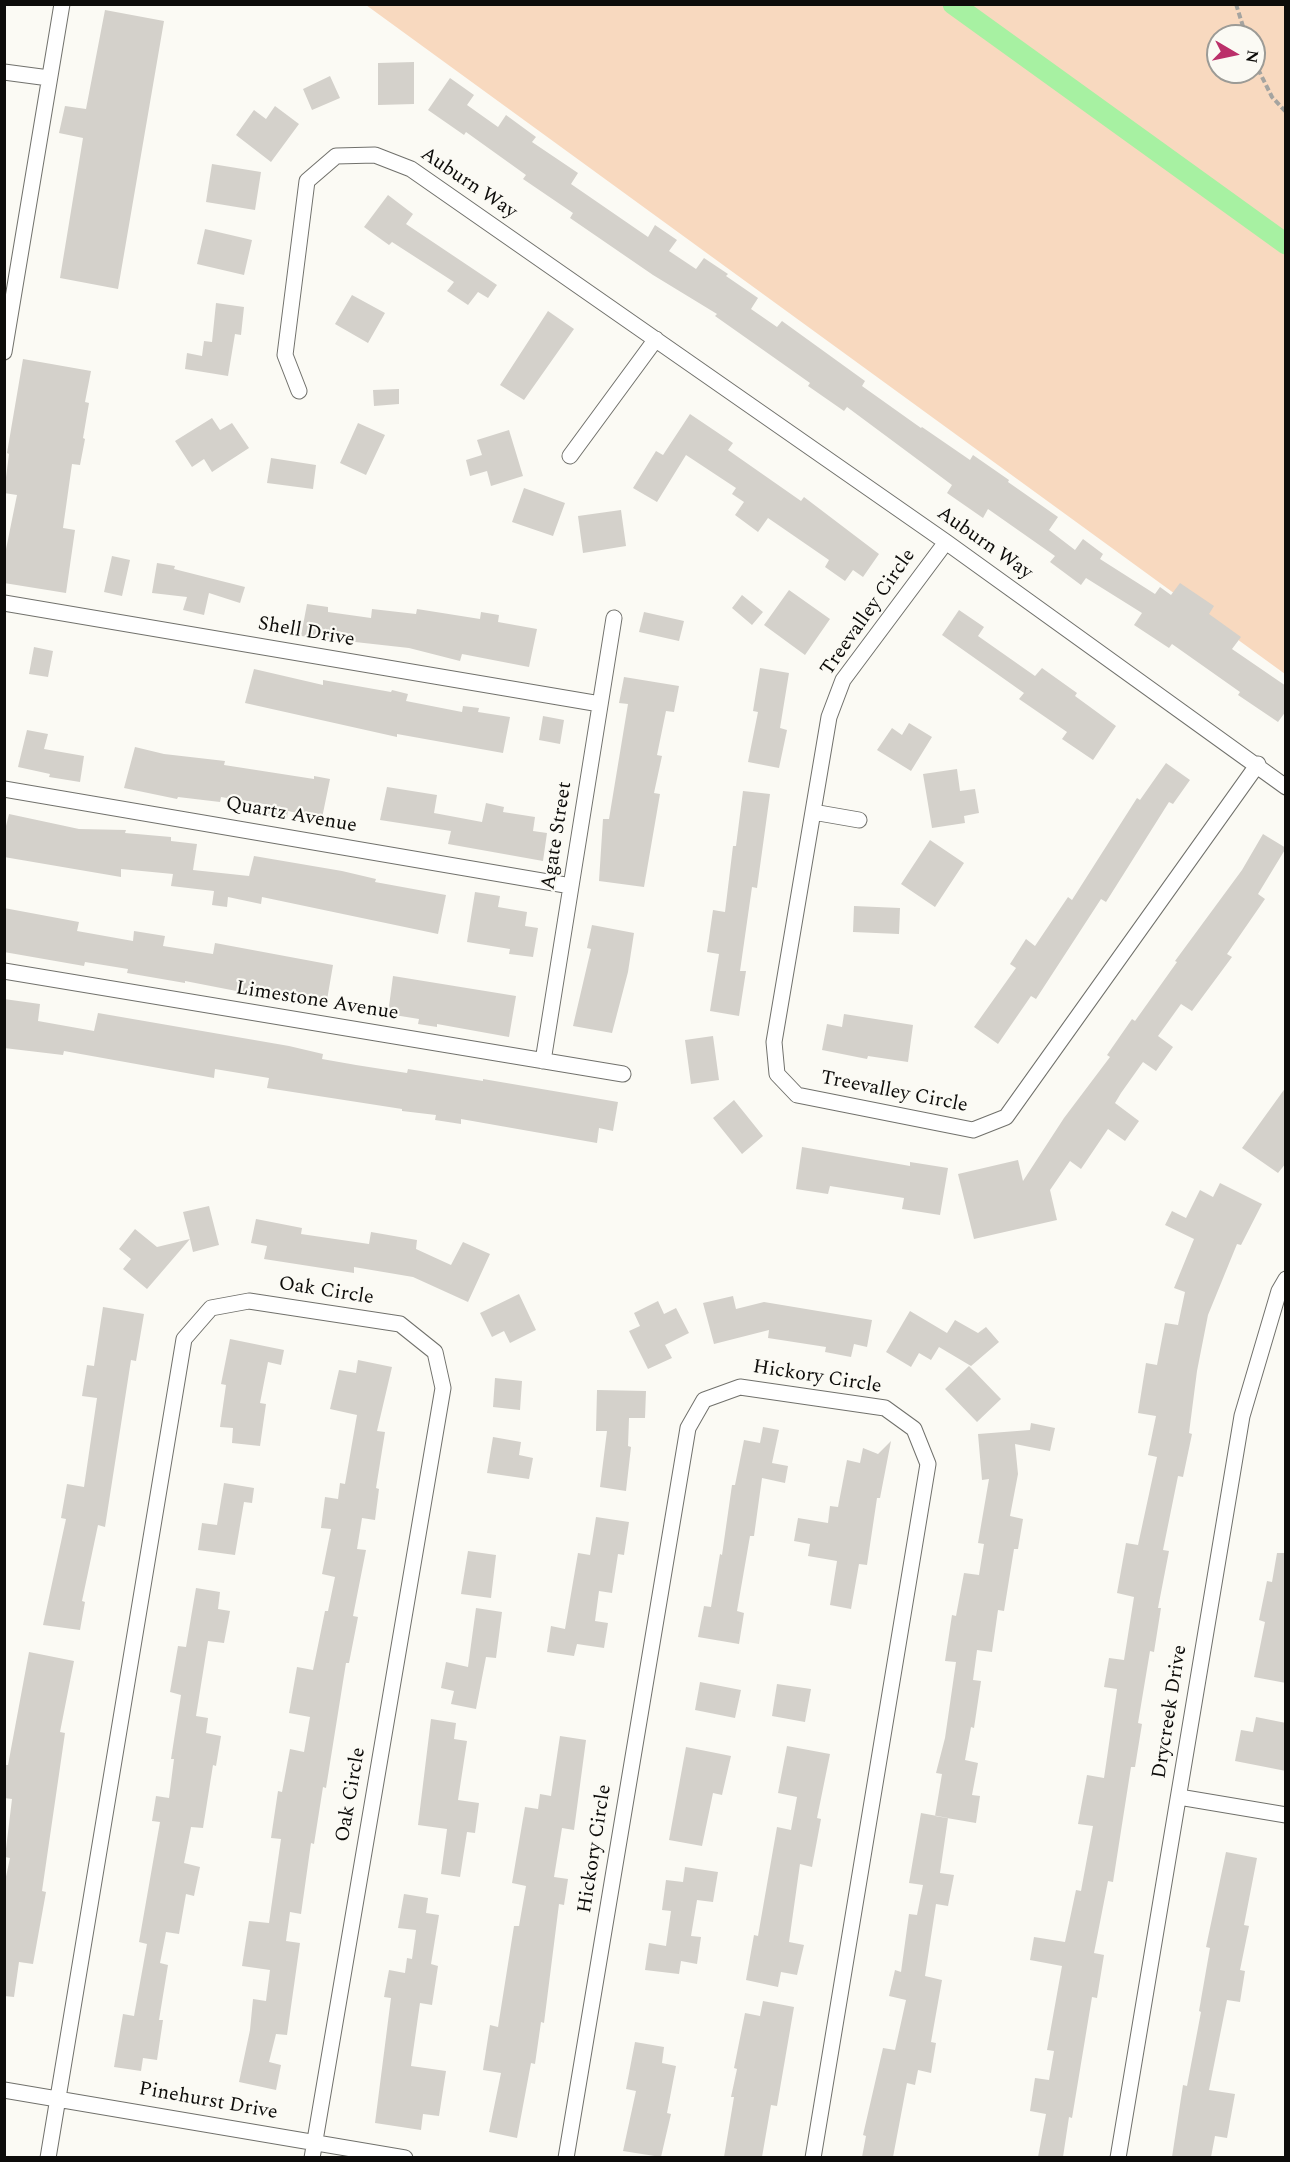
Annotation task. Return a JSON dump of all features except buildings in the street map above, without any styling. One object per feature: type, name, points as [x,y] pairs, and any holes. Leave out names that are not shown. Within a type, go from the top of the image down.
[{"type":"street","points":[[4,352],[62,4]]},
{"type":"street","points":[[4,72],[49,78]]},
{"type":"street","name":"Auburn Way","points":[[299,391],[285,355],[307,181],[336,156],[375,155],[411,169],[946,542],[1286,787]]},
{"type":"street","points":[[570,456],[656,339]]},
{"type":"street","name":"Treevalley Circle","points":[[946,542],[843,680],[829,717],[774,1042],[777,1074],[797,1095],[973,1130],[1006,1117],[1258,765]]},
{"type":"street","name":"Shell Drive","points":[[4,603],[600,704]]},
{"type":"street","name":"Agate Street","points":[[543,1061],[614,618]]},
{"type":"street","name":"Quartz Avenue","points":[[4,789],[571,886]]},
{"type":"street","points":[[813,812],[859,820]]},
{"type":"street","name":"Limestone Avenue","points":[[4,971],[623,1074]]},
{"type":"street","name":"Drycreek Drive","points":[[1118,2157],[1242,1416],[1279,1291],[1286,1279]]},
{"type":"street","name":"Oak Circle","points":[[48,2157],[184,1339],[211,1308],[249,1301],[400,1324],[435,1352],[443,1388],[313,2150]]},
{"type":"street","name":"Hickory Circle","points":[[566,2157],[688,1428],[704,1400],[740,1387],[885,1408],[914,1429],[928,1464],[813,2157]]},
{"type":"street","points":[[1179,1797],[1286,1815]]},
{"type":"street","name":"Pinehurst Drive","points":[[4,2090],[58,2098],[313,2150],[405,2157]]},
{"type":"path","points":[[1236,4],[1242,24]]},
{"type":"path","points":[[1266,84],[1272,97],[1286,112]]},
{"type":"shaded area","points":[[366,5],[1285,5],[1285,674]]},
{"type":"waterway","points":[[953,4],[1286,244]]}]
